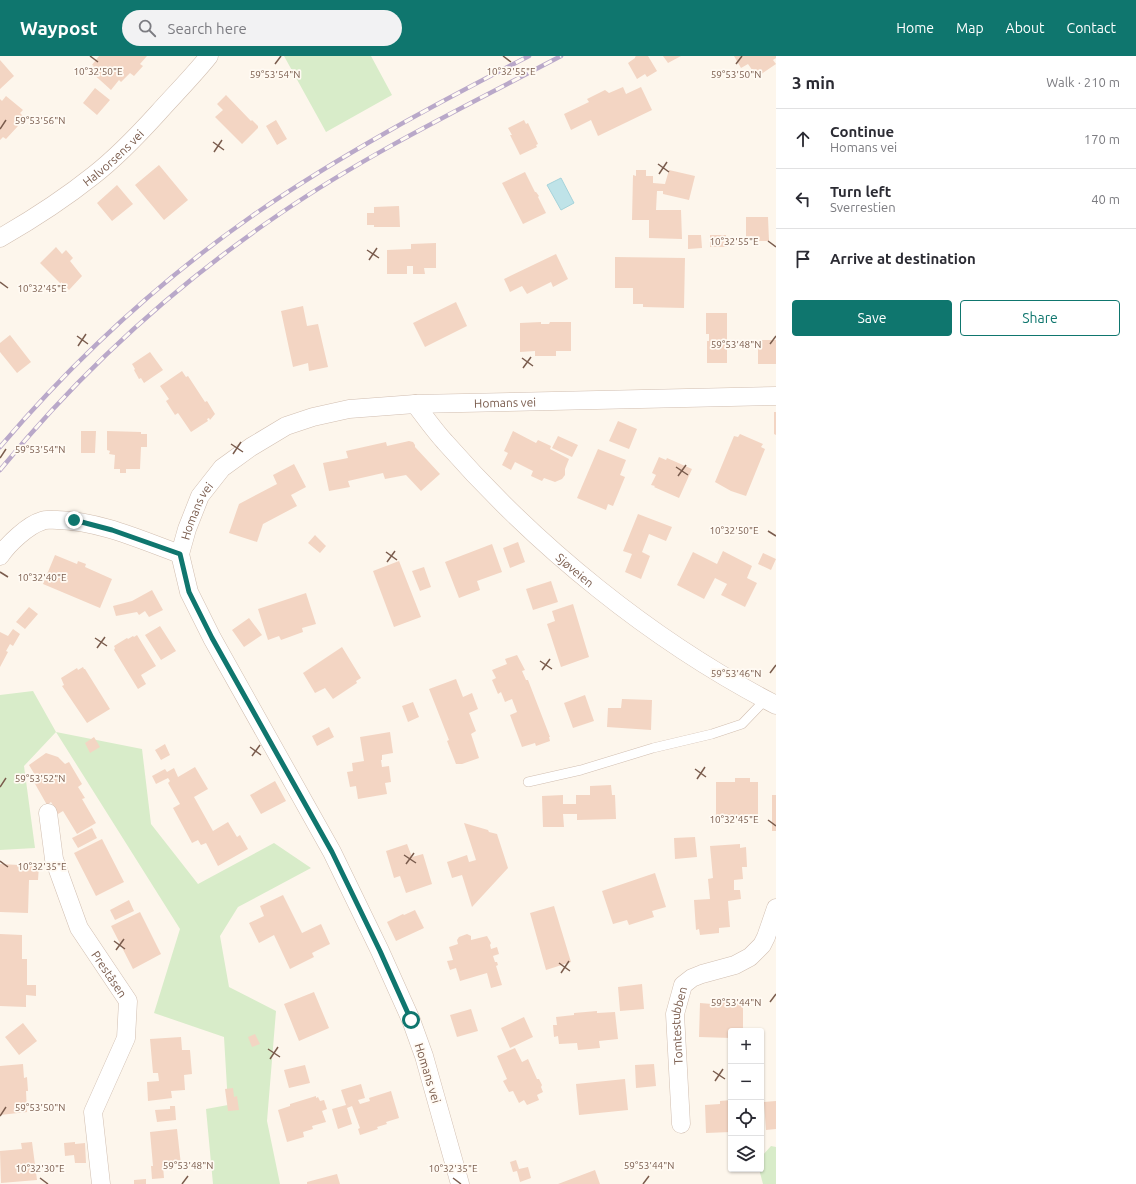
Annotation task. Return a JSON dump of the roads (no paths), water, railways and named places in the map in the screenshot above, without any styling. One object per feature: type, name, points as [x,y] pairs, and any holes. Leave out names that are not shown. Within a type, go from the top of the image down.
[{"type":"street","name":"Halvorsens vei","points":[[0,238],[59,202],[95,174],[132,142],[194,74],[208,56]]},
{"type":"street","name":"Homans vei","points":[[460,1184],[424,1056],[411,1020],[380,951],[332,852],[212,638],[189,592],[180,554],[187,529],[200,496],[222,468],[251,447],[286,426],[313,417],[349,409],[415,404],[776,396]]},
{"type":"street","name":"Sjøveien","points":[[415,404],[444,441],[483,484],[517,517],[598,588],[700,661],[771,703]]},
{"type":"street","points":[[0,556],[22,533],[42,520],[74,520],[112,530],[180,554]]},
{"type":"street","name":"Preståsen","points":[[48,813],[54,859],[79,928],[128,1001],[126,1038],[93,1112],[101,1184]]},
{"type":"street","name":"Tomtestubben","points":[[681,1124],[674,1014],[683,985],[692,978],[734,965],[750,957],[764,941],[776,908]]},
{"type":"lane","name":"Sjøveien","points":[[528,782],[581,770],[652,748],[712,734],[742,724],[771,703]]},
{"type":"water","points":[[561,178],[574,203],[561,210],[547,185]]},
{"type":"railway","points":[[0,447],[57,383],[87,353],[150,295],[217,241],[285,194],[353,151],[529,56]]},
{"type":"railway","points":[[0,470],[63,398],[131,331],[167,300],[242,241],[314,191],[383,150],[561,56]]}]
